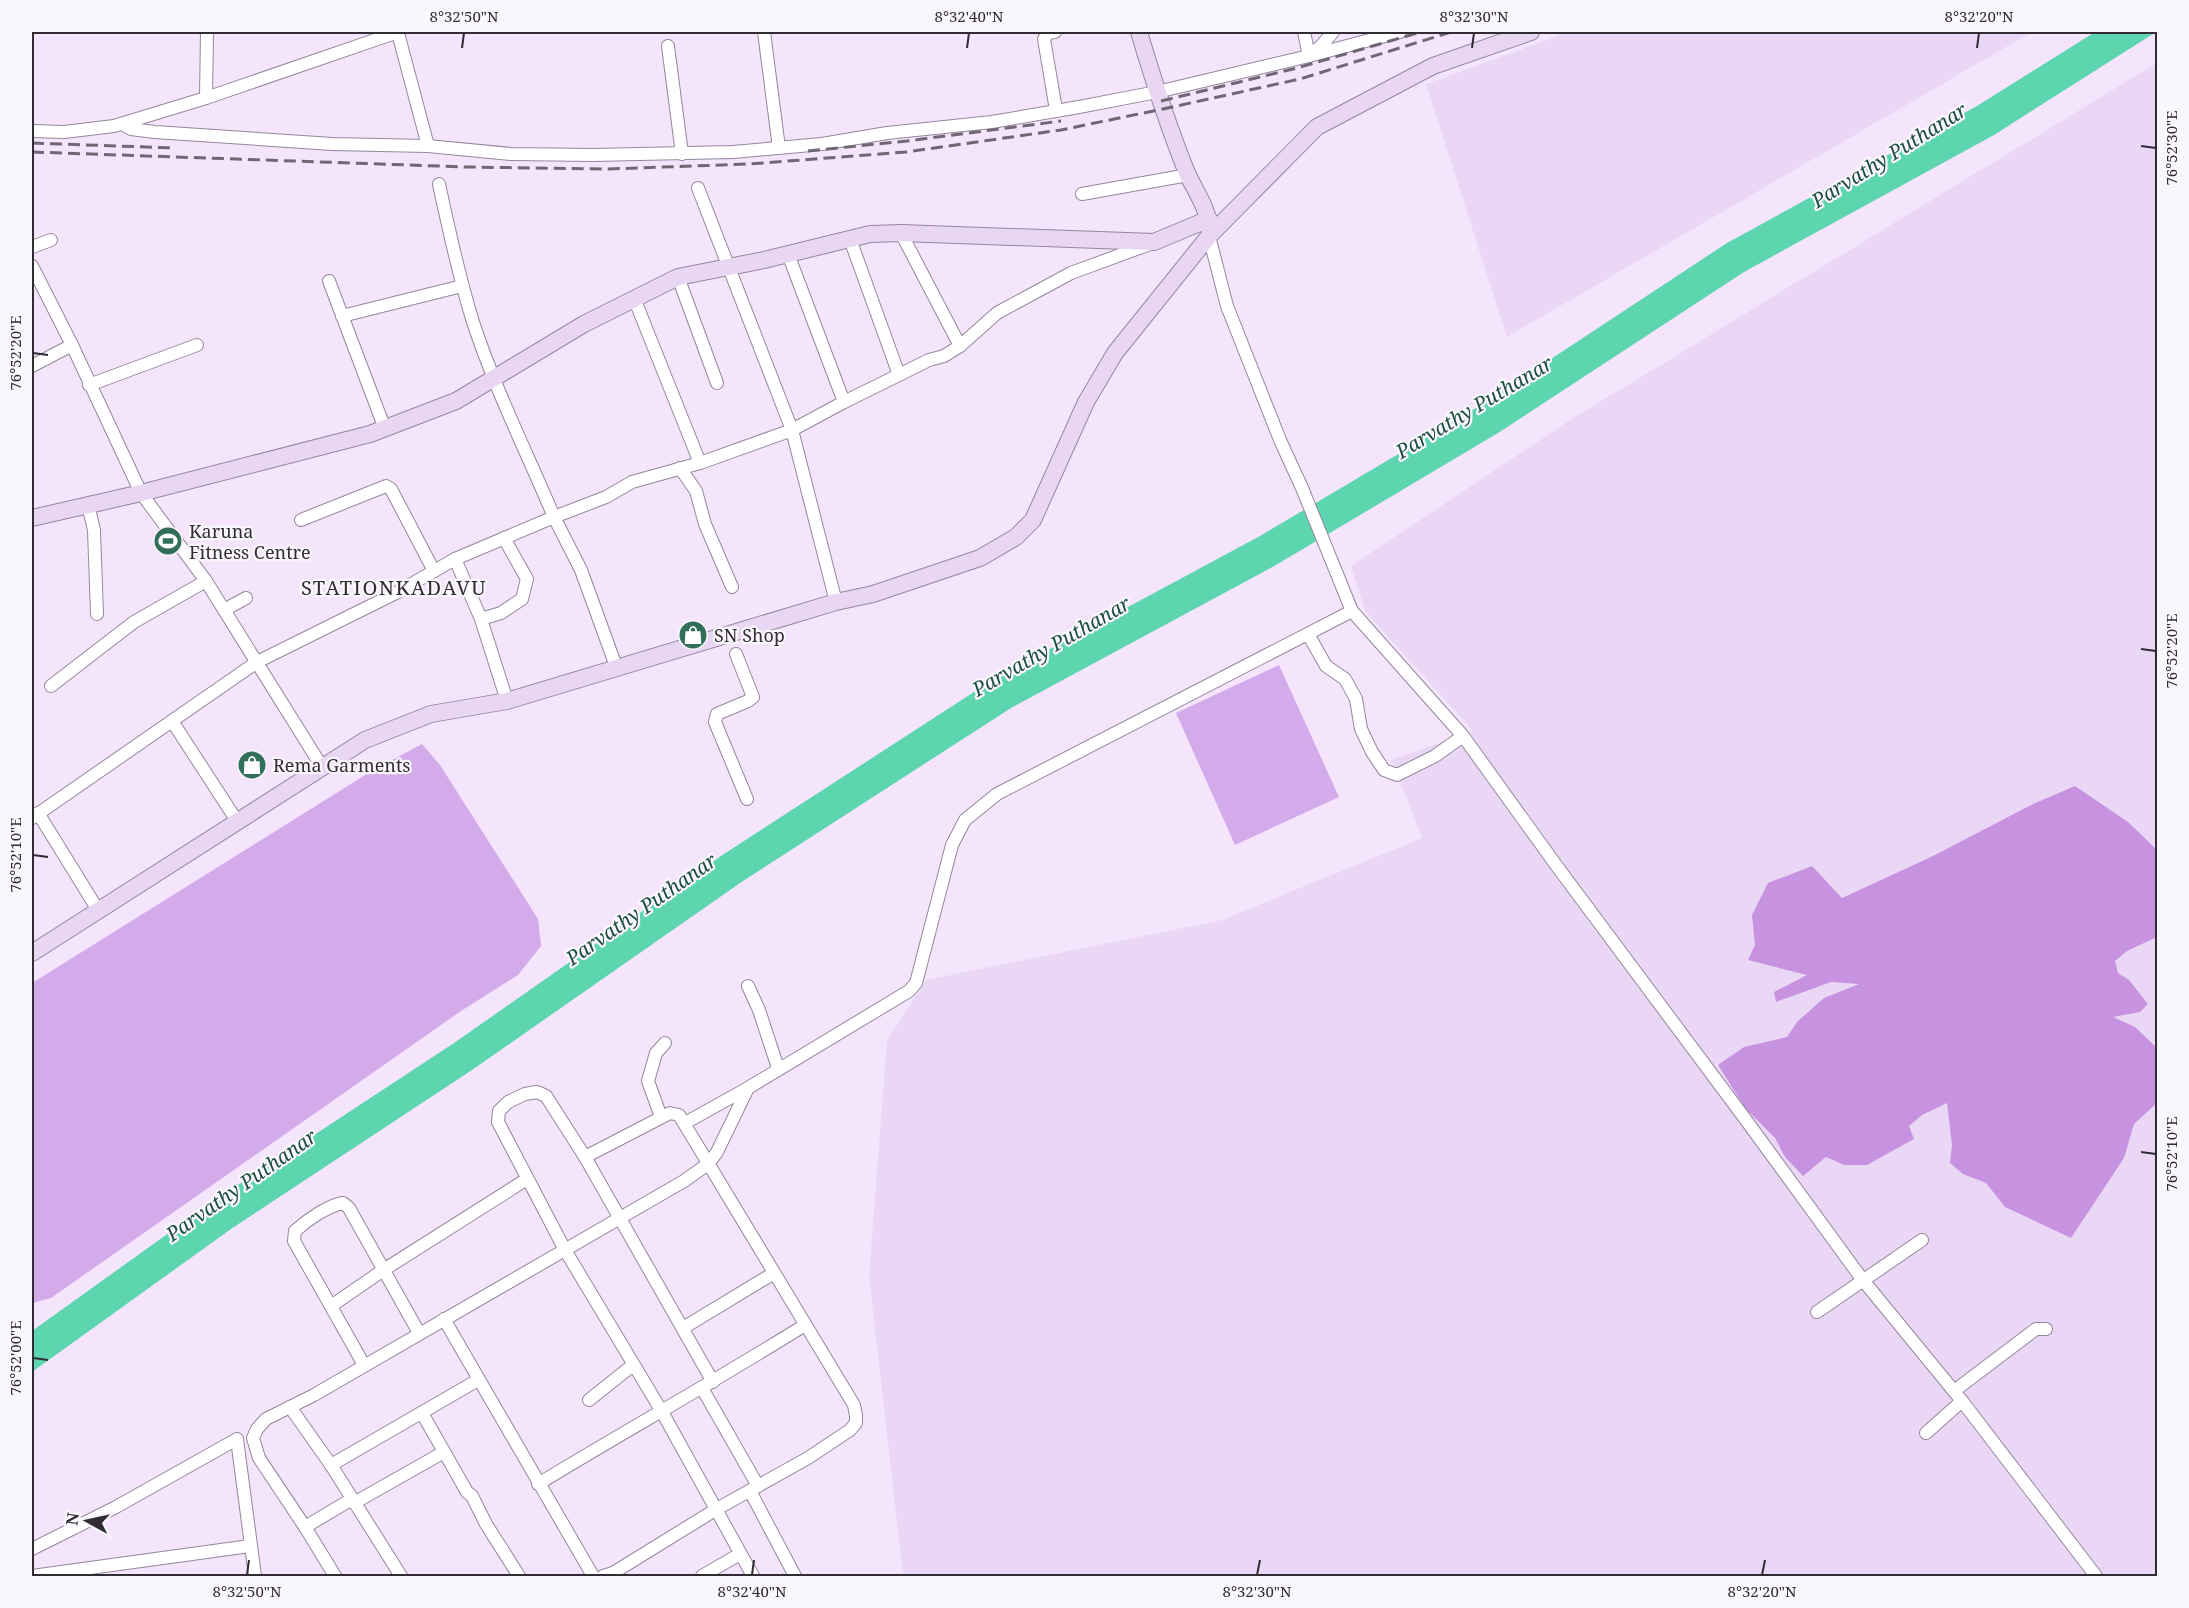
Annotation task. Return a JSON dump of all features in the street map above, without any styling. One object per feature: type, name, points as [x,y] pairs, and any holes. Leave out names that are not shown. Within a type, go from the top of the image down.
[{"type":"main road","points":[[1139,32],[1157,92],[1209,227]]},
{"type":"main road","points":[[32,953],[365,740],[431,714],[507,701],[836,602],[873,594],[980,558],[1016,537],[1033,520],[1086,402],[1115,353],[1209,227],[1317,127],[1433,66],[1531,32]]},
{"type":"main road","points":[[32,518],[141,494],[385,429],[456,401],[584,324],[678,277],[788,255],[870,234],[901,233],[1154,242],[1209,227]]},
{"type":"street","points":[[206,98],[207,32]]},
{"type":"street","points":[[32,131],[79,131],[103,129],[122,124],[206,98],[398,32],[428,146]]},
{"type":"street","points":[[764,32],[779,148]]},
{"type":"street","points":[[1055,32],[1048,33],[1044,39],[1056,110]]},
{"type":"street","points":[[1304,32],[1309,56]]},
{"type":"street","points":[[1309,56],[1333,32]]},
{"type":"street","points":[[122,124],[131,129],[155,132],[332,144],[428,146],[511,154],[682,154],[779,148],[992,122],[1157,92],[1400,32]]},
{"type":"street","points":[[668,46],[682,154]]},
{"type":"street","points":[[1082,194],[1188,175]]},
{"type":"street","points":[[439,184],[462,286],[495,378],[554,517],[580,570],[617,669]]},
{"type":"street","points":[[698,188],[792,430],[836,602]]},
{"type":"street","points":[[1209,227],[1227,306],[1352,611],[1463,736],[1566,879],[1863,1279],[1958,1396],[2096,1576]]},
{"type":"street","points":[[901,233],[960,346]]},
{"type":"street","points":[[850,239],[899,375]]},
{"type":"street","points":[[32,247],[51,240]]},
{"type":"street","points":[[98,910],[35,815],[257,662],[396,593],[455,559],[606,497],[632,482],[700,463],[792,430],[929,360],[944,356],[960,346],[997,313],[1071,273],[1154,242]]},
{"type":"street","points":[[788,255],[844,402]]},
{"type":"street","points":[[33,273],[72,345],[141,494],[206,581],[322,767]]},
{"type":"street","points":[[678,277],[717,383]]},
{"type":"street","points":[[329,281],[385,429]]},
{"type":"street","points":[[342,316],[462,286]]},
{"type":"street","points":[[634,298],[700,463]]},
{"type":"street","points":[[32,366],[72,345]]},
{"type":"street","points":[[89,385],[197,345]]},
{"type":"street","points":[[680,468],[696,491],[705,524],[732,587]]},
{"type":"street","points":[[301,520],[386,486],[391,489],[434,571]]},
{"type":"street","points":[[88,505],[94,530],[97,614]]},
{"type":"street","points":[[482,619],[501,613],[522,599],[527,579],[504,538]]},
{"type":"street","points":[[455,559],[482,619],[507,701]]},
{"type":"street","points":[[51,686],[134,622],[206,581]]},
{"type":"street","points":[[224,610],[246,598]]},
{"type":"street","points":[[685,1123],[748,1088],[909,991],[916,983],[952,845],[965,820],[989,800],[1352,611]]},
{"type":"street","points":[[1308,634],[1326,666],[1345,679],[1356,699],[1361,729],[1384,770],[1397,775],[1435,756],[1463,736]]},
{"type":"street","points":[[736,654],[753,697],[717,714],[716,722],[747,799]]},
{"type":"street","points":[[172,721],[237,822]]},
{"type":"street","points":[[748,986],[759,1010],[778,1068]]},
{"type":"street","points":[[661,1117],[648,1081],[656,1053],[665,1043]]},
{"type":"street","points":[[335,1576],[259,1458],[252,1430],[266,1419],[565,1250],[708,1164],[717,1152],[748,1088]]},
{"type":"street","points":[[753,1576],[661,1410],[565,1250],[498,1122],[497,1117],[502,1107],[525,1094],[537,1092],[546,1096],[585,1157],[683,1329],[795,1576]]},
{"type":"street","points":[[585,1157],[661,1117],[670,1113],[679,1115],[854,1405],[856,1416],[856,1423],[842,1436],[610,1575]]},
{"type":"street","points":[[331,1306],[527,1179]]},
{"type":"street","points":[[364,1365],[294,1241],[295,1231],[300,1226],[336,1204],[343,1203],[349,1208],[419,1333]]},
{"type":"street","points":[[1817,1312],[1922,1240]]},
{"type":"street","points":[[683,1329],[774,1273]]},
{"type":"street","points":[[444,1319],[593,1576]]},
{"type":"street","points":[[538,1484],[805,1325]]},
{"type":"street","points":[[1926,1433],[1958,1396],[2036,1329],[2046,1329]]},
{"type":"street","points":[[589,1400],[633,1365]]},
{"type":"street","points":[[331,1465],[478,1380]]},
{"type":"street","points":[[290,1407],[331,1465],[401,1576]]},
{"type":"street","points":[[422,1413],[513,1575]]},
{"type":"street","points":[[32,1549],[116,1507],[237,1439],[255,1576]]},
{"type":"street","points":[[305,1527],[444,1452]]},
{"type":"street","points":[[32,1576],[250,1546]]},
{"type":"street","points":[[702,1576],[740,1554]]},
{"type":"shaded area","points":[[1569,32],[2032,32],[1507,337],[1426,84]]},
{"type":"shaded area","points":[[2157,63],[2157,1576],[903,1576],[869,1276],[887,1040],[926,980],[1222,920],[1422,838],[1391,760],[1473,731],[1365,611],[1351,566],[1567,422]]},
{"type":"shaded area","points":[[1279,665],[1339,797],[1235,845],[1176,713]]},
{"type":"shaded area","points":[[422,744],[440,765],[538,919],[541,946],[518,975],[461,1011],[51,1298],[32,1303],[32,983],[370,772]]},
{"type":"shaded area","points":[[2075,786],[2128,822],[2157,850],[2157,937],[2127,951],[2115,961],[2118,973],[2129,980],[2148,1004],[2140,1012],[2113,1017],[2135,1027],[2157,1048],[2158,1102],[2134,1124],[2124,1158],[2071,1238],[2005,1207],[1986,1183],[1963,1174],[1950,1163],[1952,1145],[1947,1103],[1922,1115],[1909,1126],[1914,1139],[1867,1165],[1844,1165],[1826,1157],[1803,1176],[1785,1157],[1775,1138],[1745,1108],[1718,1065],[1744,1047],[1787,1037],[1797,1022],[1824,998],[1859,984],[1831,982],[1776,1002],[1774,992],[1807,975],[1748,960],[1755,945],[1752,915],[1768,883],[1812,866],[1842,898],[1931,857],[2033,804]]},
{"type":"water","name":"Parvathy Puthanar","points":[[2095,32],[2156,32],[1994,135],[1744,272],[1498,433],[1276,565],[1011,708],[743,881],[472,1070],[231,1229],[32,1372],[32,1331],[212,1202],[454,1043],[724,854],[994,679],[1260,536],[1481,405],[1727,243],[1977,106]]},
{"type":"railway","points":[[1161,101],[1297,68],[1421,32]]},
{"type":"railway","points":[[32,152],[467,167],[609,169],[749,164],[906,152],[1061,130],[1300,79],[1451,32]]},
{"type":"railway","points":[[808,151],[1061,121]]},
{"type":"railway","points":[[32,143],[175,148]]},
{"type":"place","name":"Karuna Fitness Centre","points":[[168,541]]},
{"type":"place","name":"SN Shop","points":[[693,635]]},
{"type":"place","name":"Rema Garments","points":[[252,765]]},
{"type":"district","name":"STATIONKADAVU","points":[[394,587]]}]
